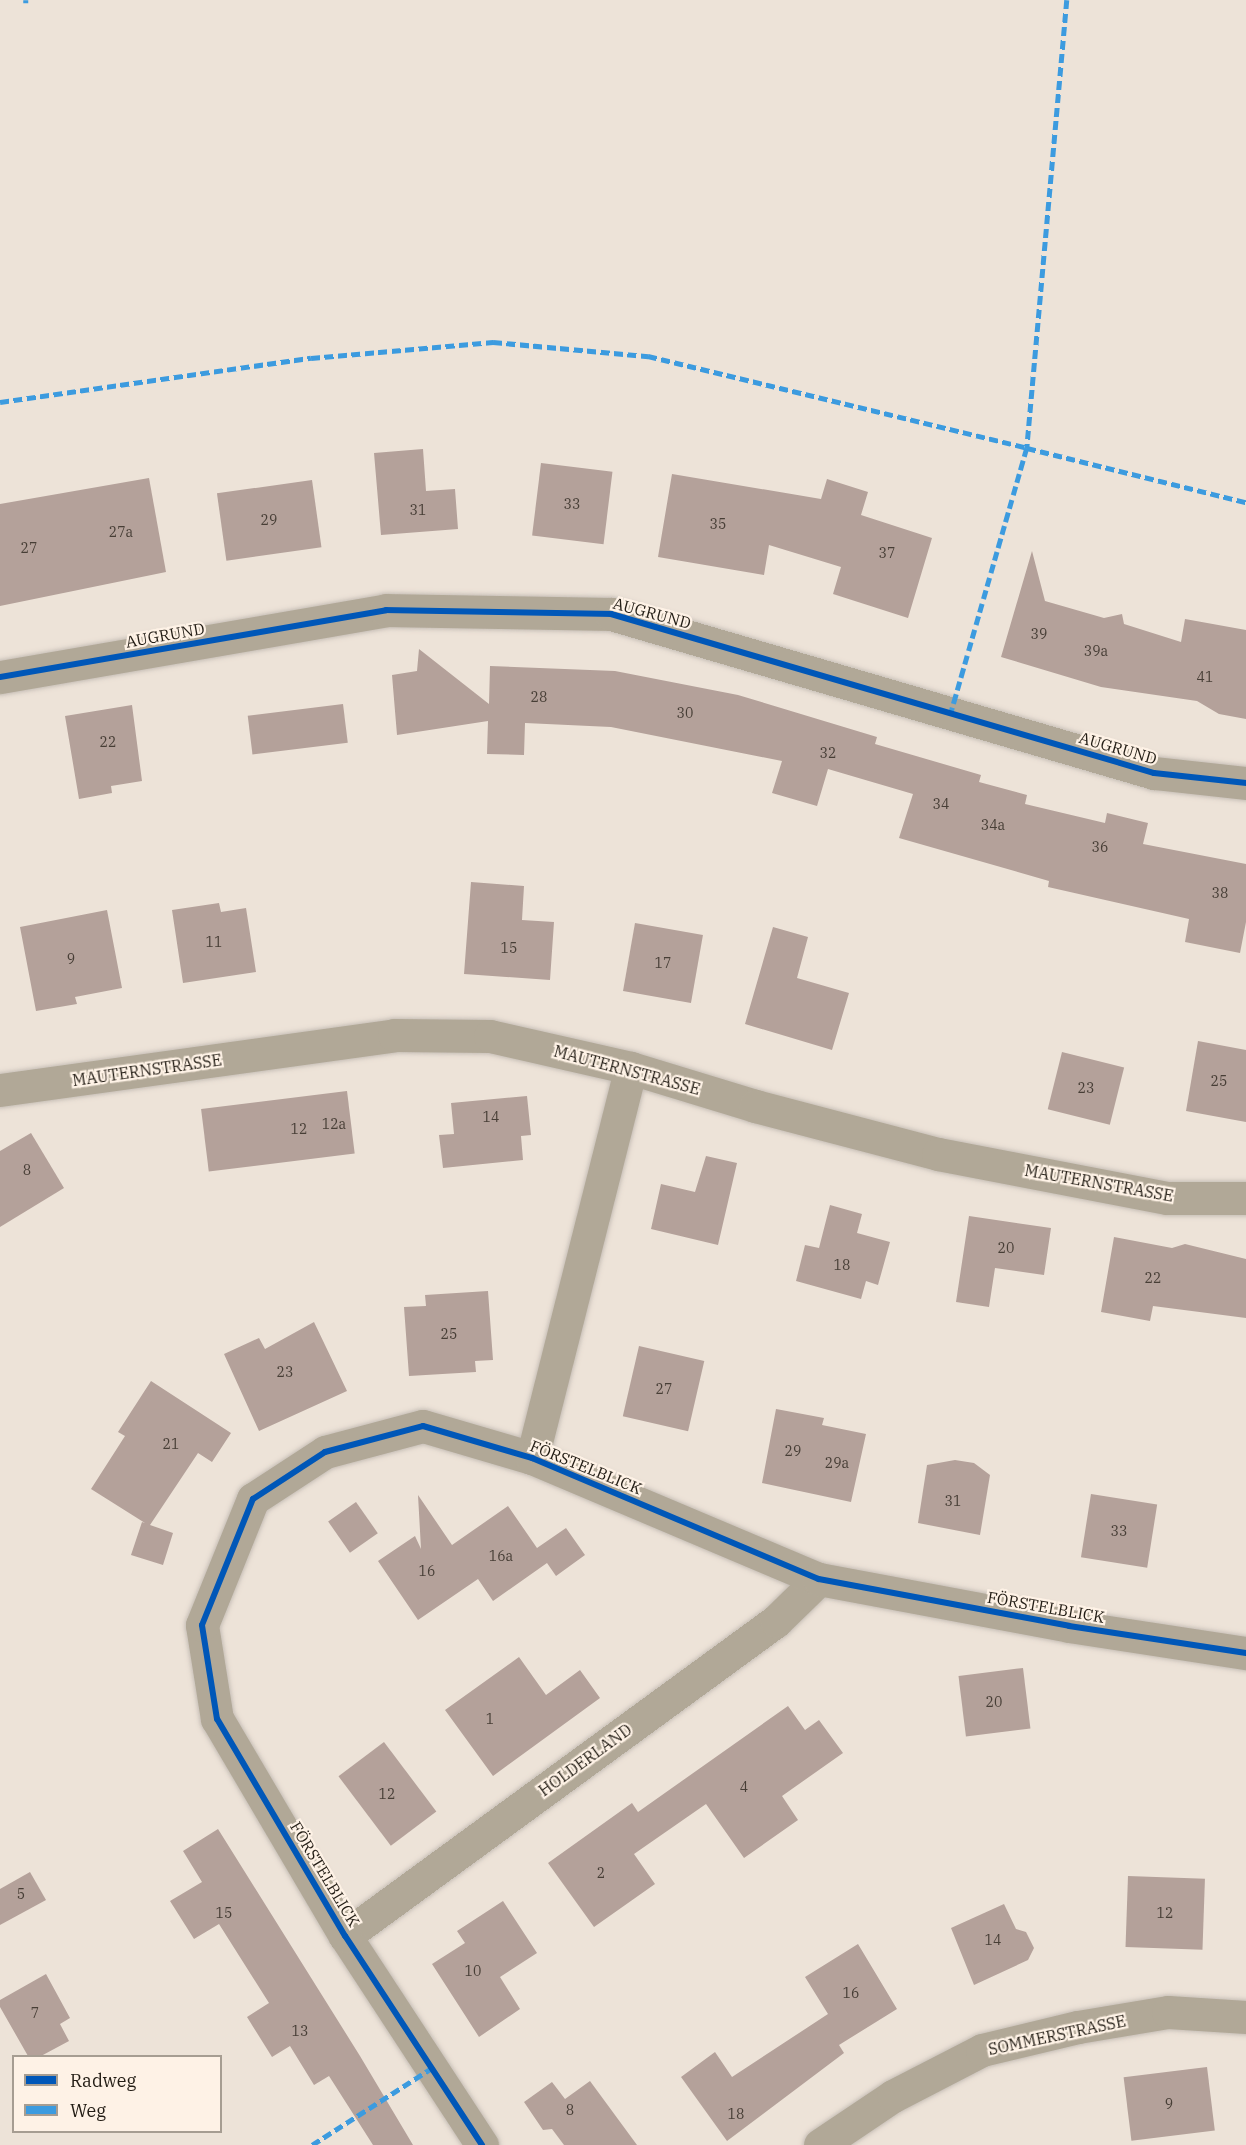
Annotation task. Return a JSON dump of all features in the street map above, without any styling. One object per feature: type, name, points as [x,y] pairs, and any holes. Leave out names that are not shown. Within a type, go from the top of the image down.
[{"type":"street","name":"AUGRUND","points":[[0,677],[386,610],[611,614],[1154,773],[1246,783]]},
{"type":"street","name":"MAUTERNSTRASSE","points":[[0,1090],[394,1035],[490,1036],[631,1068],[755,1106],[938,1154],[1167,1198],[1246,1197]]},
{"type":"street","name":"FÖRSTELBLICK","points":[[532,1458],[631,1068]]},
{"type":"street","name":"FÖRSTELBLICK","points":[[482,2145],[345,1936],[217,1719],[202,1625],[253,1499],[325,1452],[423,1426],[532,1458],[819,1579],[1069,1626],[1246,1653]]},
{"type":"street","name":"HOLDERLAND","points":[[345,1936],[776,1621],[819,1579]]},
{"type":"street","name":"SOMMERSTRASSE","points":[[820,2145],[893,2096],[982,2050],[1078,2027],[1168,2012],[1246,2017]]},
{"type":"building","points":[[423,449],[426,491],[455,489],[458,529],[381,535],[374,453]]},
{"type":"building","points":[[541,463],[612,472],[604,544],[532,535]]},
{"type":"building","points":[[672,474],[821,499],[827,479],[868,492],[861,515],[932,538],[908,618],[833,594],[841,567],[769,545],[764,575],[658,557]]},
{"type":"building","points":[[149,478],[166,572],[0,606],[0,504]]},
{"type":"building","points":[[312,480],[321,547],[226,561],[217,493]]},
{"type":"building","points":[[1032,551],[1045,601],[1104,618],[1122,614],[1124,624],[1181,642],[1185,619],[1246,630],[1246,719],[1219,714],[1197,701],[1101,687],[1001,657]]},
{"type":"building","points":[[419,649],[489,704],[490,666],[615,671],[738,695],[877,737],[875,744],[981,775],[979,782],[1027,795],[1025,804],[1105,823],[1107,813],[1148,823],[1143,844],[1246,864],[1246,922],[1240,953],[1185,942],[1189,919],[1048,887],[1049,881],[899,838],[913,794],[828,769],[817,806],[772,793],[782,761],[611,727],[525,723],[524,755],[487,754],[488,721],[397,735],[392,675],[417,671]]},
{"type":"building","points":[[343,704],[348,743],[252,754],[248,716]]},
{"type":"building","points":[[132,705],[142,781],[111,786],[112,793],[79,799],[65,716]]},
{"type":"building","points":[[471,882],[524,886],[522,920],[554,922],[550,980],[464,974]]},
{"type":"building","points":[[219,903],[221,912],[246,908],[256,972],[183,983],[172,910]]},
{"type":"building","points":[[107,910],[122,988],[75,997],[77,1004],[36,1011],[20,927]]},
{"type":"building","points":[[635,923],[703,935],[691,1003],[623,991]]},
{"type":"building","points":[[773,927],[808,937],[797,978],[849,993],[832,1050],[745,1024]]},
{"type":"building","points":[[1198,1041],[1246,1050],[1246,1122],[1186,1111]]},
{"type":"building","points":[[1062,1052],[1124,1067],[1110,1125],[1048,1109]]},
{"type":"building","points":[[347,1091],[355,1154],[209,1171],[201,1109]]},
{"type":"building","points":[[527,1096],[531,1135],[521,1136],[523,1160],[443,1168],[439,1135],[454,1134],[451,1103]]},
{"type":"building","points":[[31,1133],[64,1188],[0,1227],[0,1151]]},
{"type":"building","points":[[706,1156],[737,1163],[718,1245],[651,1229],[661,1184],[695,1192]]},
{"type":"building","points":[[830,1205],[862,1214],[857,1233],[890,1242],[878,1285],[866,1281],[861,1299],[796,1281],[805,1245],[819,1248]]},
{"type":"building","points":[[969,1216],[1051,1228],[1044,1275],[995,1268],[989,1307],[956,1302]]},
{"type":"building","points":[[1114,1237],[1172,1248],[1185,1244],[1246,1259],[1246,1318],[1153,1306],[1150,1321],[1101,1312]]},
{"type":"building","points":[[488,1291],[493,1360],[475,1361],[476,1372],[409,1376],[404,1307],[426,1306],[425,1295]]},
{"type":"building","points":[[314,1322],[347,1391],[259,1431],[224,1354],[259,1338],[265,1349]]},
{"type":"building","points":[[639,1346],[704,1361],[688,1431],[623,1416]]},
{"type":"building","points":[[151,1381],[231,1433],[212,1462],[198,1453],[150,1525],[173,1533],[163,1565],[131,1555],[142,1522],[145,1523],[91,1489],[125,1436],[118,1432]]},
{"type":"building","points":[[776,1409],[824,1418],[822,1425],[866,1434],[851,1502],[762,1483]]},
{"type":"building","points":[[955,1460],[974,1463],[990,1475],[980,1535],[918,1523],[927,1465]]},
{"type":"building","points":[[1091,1494],[1157,1504],[1147,1568],[1081,1557]]},
{"type":"building","points":[[418,1495],[452,1545],[508,1506],[537,1548],[566,1528],[585,1555],[556,1576],[547,1563],[493,1601],[478,1579],[418,1620],[378,1561],[415,1536],[421,1549]]},
{"type":"building","points":[[356,1502],[378,1533],[350,1553],[328,1522]]},
{"type":"building","points":[[519,1657],[546,1695],[580,1670],[600,1698],[493,1776],[445,1710]]},
{"type":"building","points":[[1023,1668],[1030,1729],[966,1736],[958,1676]]},
{"type":"building","points":[[788,1706],[805,1730],[819,1720],[843,1753],[782,1796],[798,1820],[744,1858],[706,1804],[634,1854],[655,1884],[594,1927],[548,1863],[632,1803],[638,1812]]},
{"type":"building","points":[[384,1742],[436,1811],[391,1846],[338,1776]]},
{"type":"building","points":[[218,1829],[413,2145],[373,2145],[329,2076],[314,2085],[290,2046],[272,2057],[247,2017],[269,2003],[219,1924],[194,1939],[170,1901],[202,1882],[183,1851]]},
{"type":"building","points":[[30,1872],[46,1900],[0,1925],[0,1889]]},
{"type":"building","points":[[1128,1876],[1205,1879],[1202,1950],[1126,1947]]},
{"type":"building","points":[[503,1901],[537,1953],[500,1977],[520,2009],[479,2037],[432,1964],[465,1943],[457,1931]]},
{"type":"building","points":[[1004,1904],[1016,1929],[1026,1932],[1034,1948],[1028,1960],[974,1985],[951,1928]]},
{"type":"building","points":[[858,1944],[897,2009],[839,2045],[844,2053],[727,2141],[681,2077],[715,2052],[732,2077],[828,2014],[805,1977]]},
{"type":"building","points":[[46,1974],[70,2018],[60,2024],[69,2041],[43,2055],[27,2055],[0,2007],[0,2000]]},
{"type":"building","points":[[1207,2067],[1215,2131],[1131,2141],[1124,2077]]},
{"type":"building","points":[[590,2081],[637,2145],[564,2145],[552,2129],[543,2130],[524,2102],[552,2082],[565,2099]]},
{"type":"marked path","points":[[1067,0],[1027,448],[1246,502]]},
{"type":"marked path","points":[[0,402],[311,358],[493,342],[648,356],[1027,448],[951,713]]},
{"type":"marked path","points":[[312,2145],[432,2068]]},
{"type":"cycle path","points":[[0,677],[386,610],[611,614],[1154,773],[1246,783]]},
{"type":"cycle path","points":[[482,2145],[345,1936],[217,1719],[202,1625],[253,1499],[325,1452],[423,1426],[532,1458],[819,1579],[1069,1626],[1246,1653]]}]
